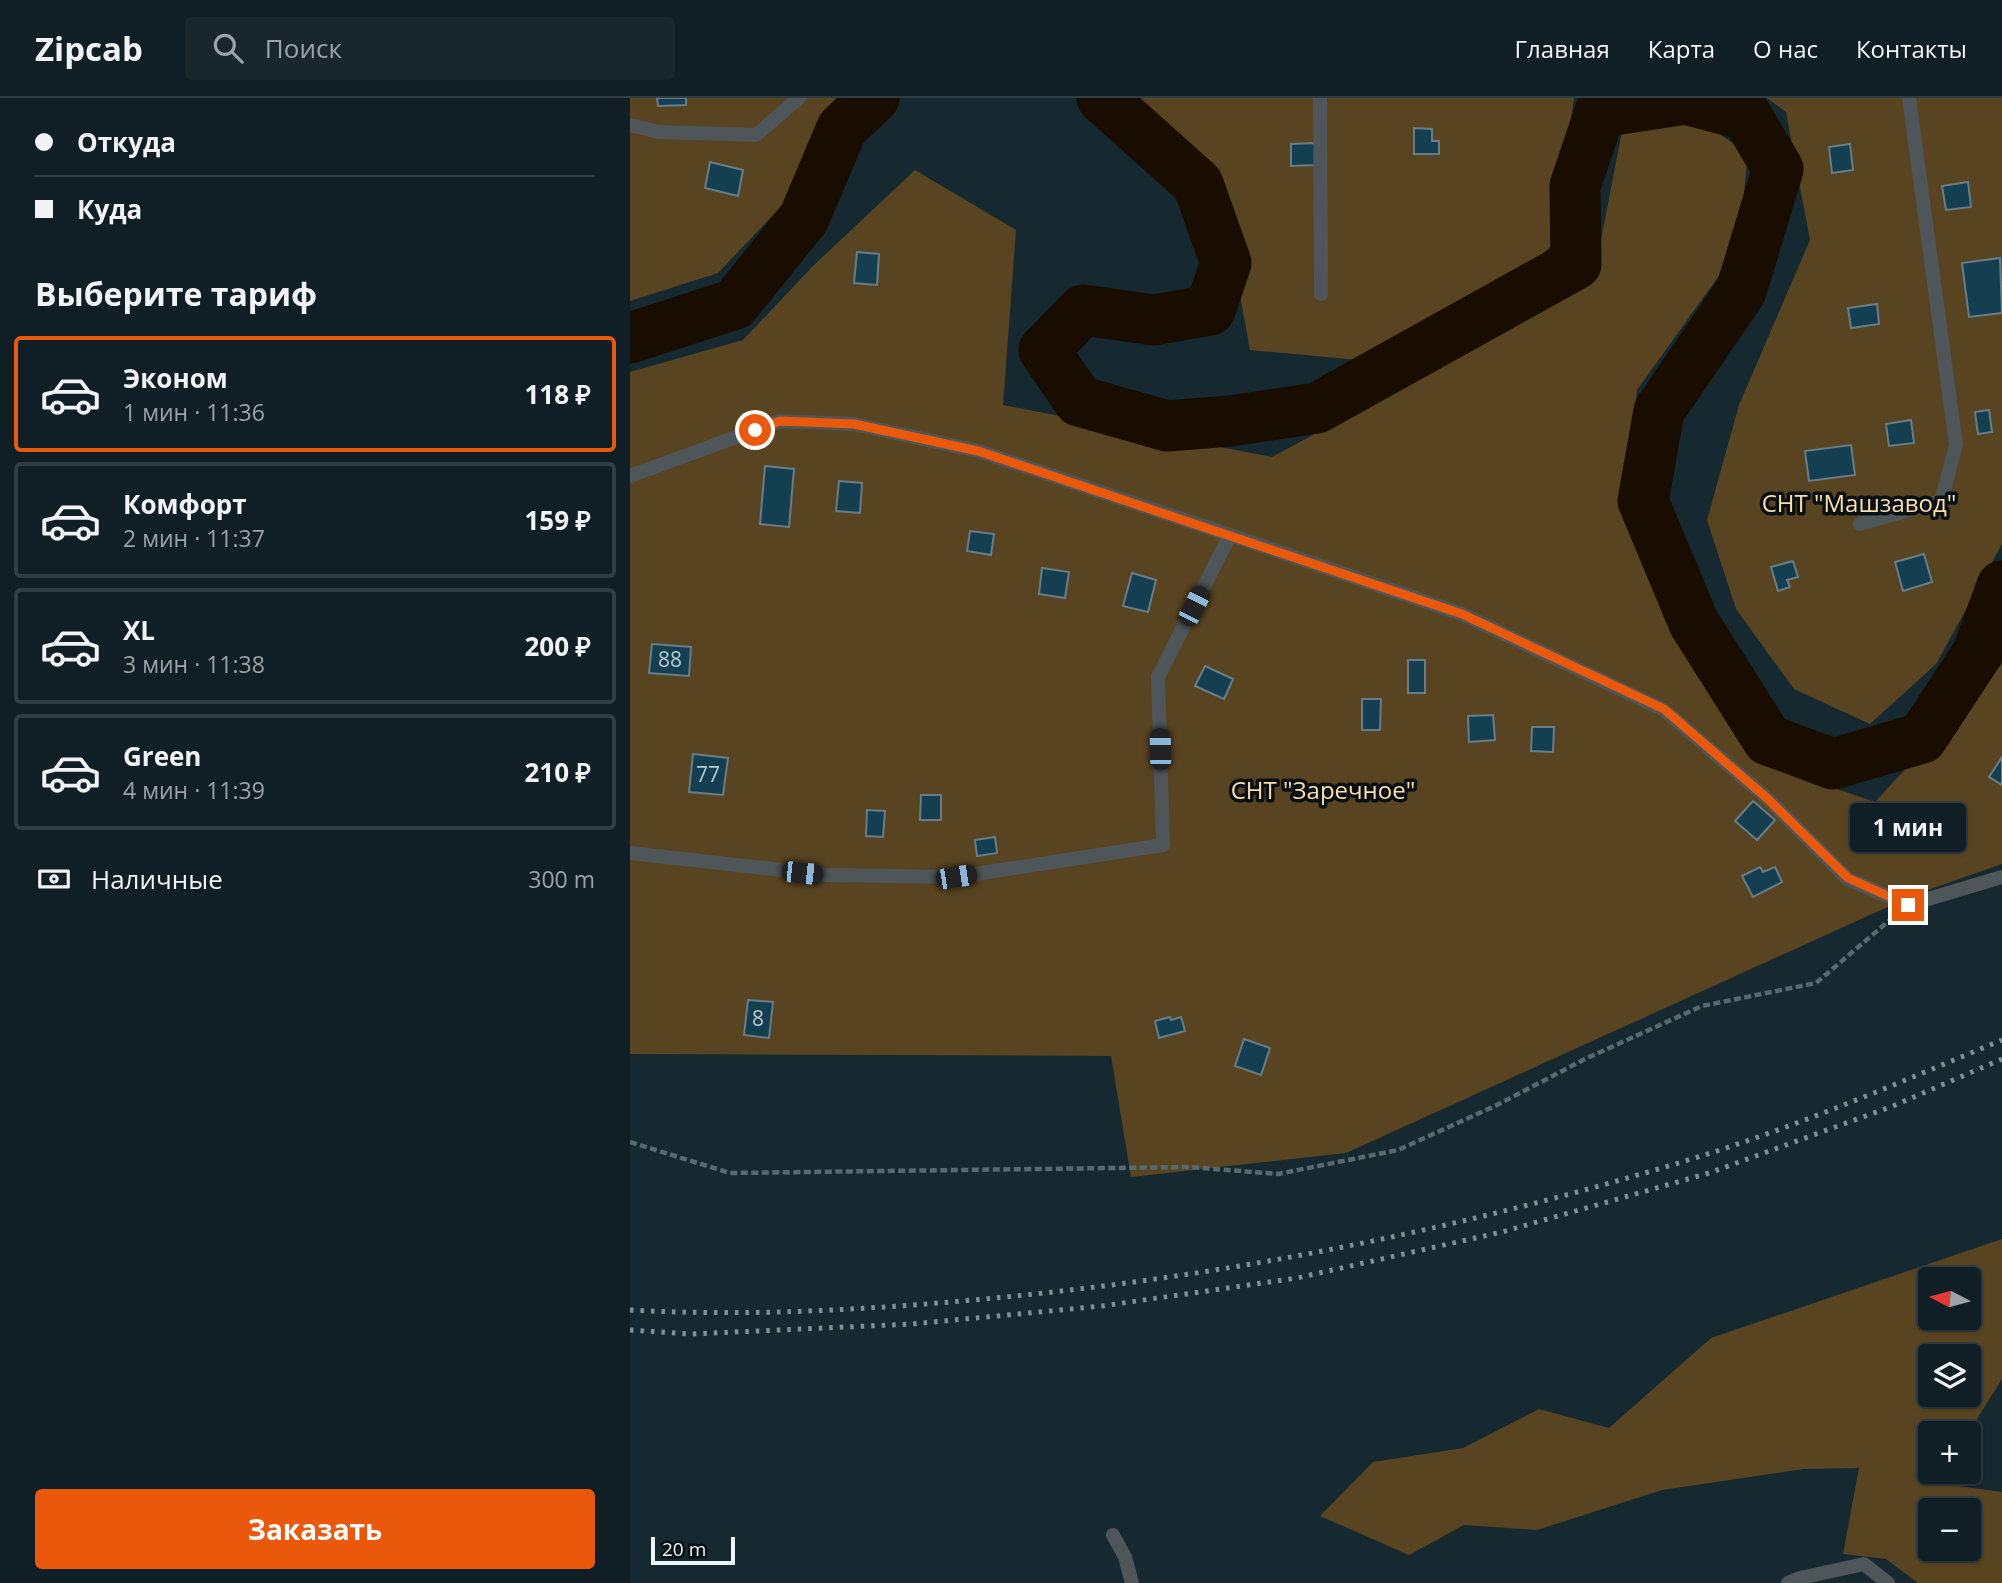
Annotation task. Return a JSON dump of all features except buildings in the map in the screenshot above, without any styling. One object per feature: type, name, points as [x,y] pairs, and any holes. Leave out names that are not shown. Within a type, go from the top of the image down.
[{"type":"lane","points":[[630,125],[659,132],[755,135],[799,98]]},
{"type":"lane","points":[[1320,98],[1321,294]]},
{"type":"lane","points":[[1860,524],[1941,501],[1956,445],[1909,98]]},
{"type":"lane","points":[[630,476],[780,421],[854,424],[978,451],[1462,614],[1664,709],[1768,799],[1848,878],[1908,905],[2002,877]]},
{"type":"lane","points":[[630,853],[827,875],[956,877],[1163,845],[1158,677],[1230,535]]},
{"type":"lane","points":[[1113,1535],[1125,1557],[1132,1583]]},
{"type":"lane","points":[[1788,1583],[1864,1564],[1888,1583]]},
{"type":"path","points":[[630,1142],[730,1173],[1189,1167],[1278,1174],[1398,1150],[1497,1105],[1585,1059],[1702,1006],[1816,983],[1908,905]]},
{"type":"green space","points":[[630,98],[884,98],[718,273],[630,301]]},
{"type":"green space","points":[[1116,98],[1574,98],[1553,244],[1508,288],[1379,362],[1250,350],[1219,180]]},
{"type":"green space","name":"СНТ \"Машзавод\"","points":[[1767,98],[2002,98],[2002,544],[1936,664],[1870,724],[1794,689],[1736,609],[1707,520],[1739,405],[1810,240],[1786,112]]},
{"type":"green space","name":"СНТ \"Заречное\"","points":[[1691,114],[1748,154],[1738,249],[1637,390],[1627,502],[1678,640],[1779,769],[1875,802],[2002,664],[2002,864],[1916,894],[1346,1153],[1131,1177],[1111,1056],[630,1054],[630,372],[743,340],[812,267],[915,170],[1016,230],[1003,405],[1272,457],[1545,310],[1593,281],[1623,126]]},
{"type":"green space","points":[[2002,1239],[2002,1379],[1976,1421],[1918,1421],[1918,1484],[1944,1484],[2002,1492],[2002,1583],[1918,1583],[1886,1559],[1843,1554],[1859,1468],[1804,1469],[1662,1490],[1537,1530],[1464,1525],[1409,1555],[1320,1516],[1373,1462],[1463,1448],[1539,1409],[1609,1428],[1711,1338],[1918,1268],[1918,1330],[1981,1330],[1981,1267],[1920,1267]]},
{"type":"waterway","points":[[630,338],[735,304],[804,218],[842,128],[874,98]]},
{"type":"waterway","points":[[1102,98],[1198,184],[1226,263],[1210,310],[1154,320],[1083,310],[1044,350],[1079,401],[1167,426],[1230,421],[1317,408],[1576,264],[1575,186],[1600,112],[1686,99],[1746,115],[1778,169],[1741,291],[1659,411],[1643,501],[1694,623],[1768,740],[1833,764],[1922,738],[1977,654],[2002,586]]},
{"type":"railway","points":[[630,1310],[771,1312],[1005,1297],[1181,1275],[1355,1245],[1527,1205],[1698,1157],[1813,1117],[2002,1040]]},
{"type":"railway","points":[[630,1330],[691,1334],[912,1324],[1102,1306],[1297,1278],[1502,1232],[1709,1173],[1893,1106],[2002,1059]]},
{"type":"route","points":[[755,430],[780,421],[854,424],[978,451],[1462,614],[1664,709],[1768,799],[1848,878],[1908,905]]}]
